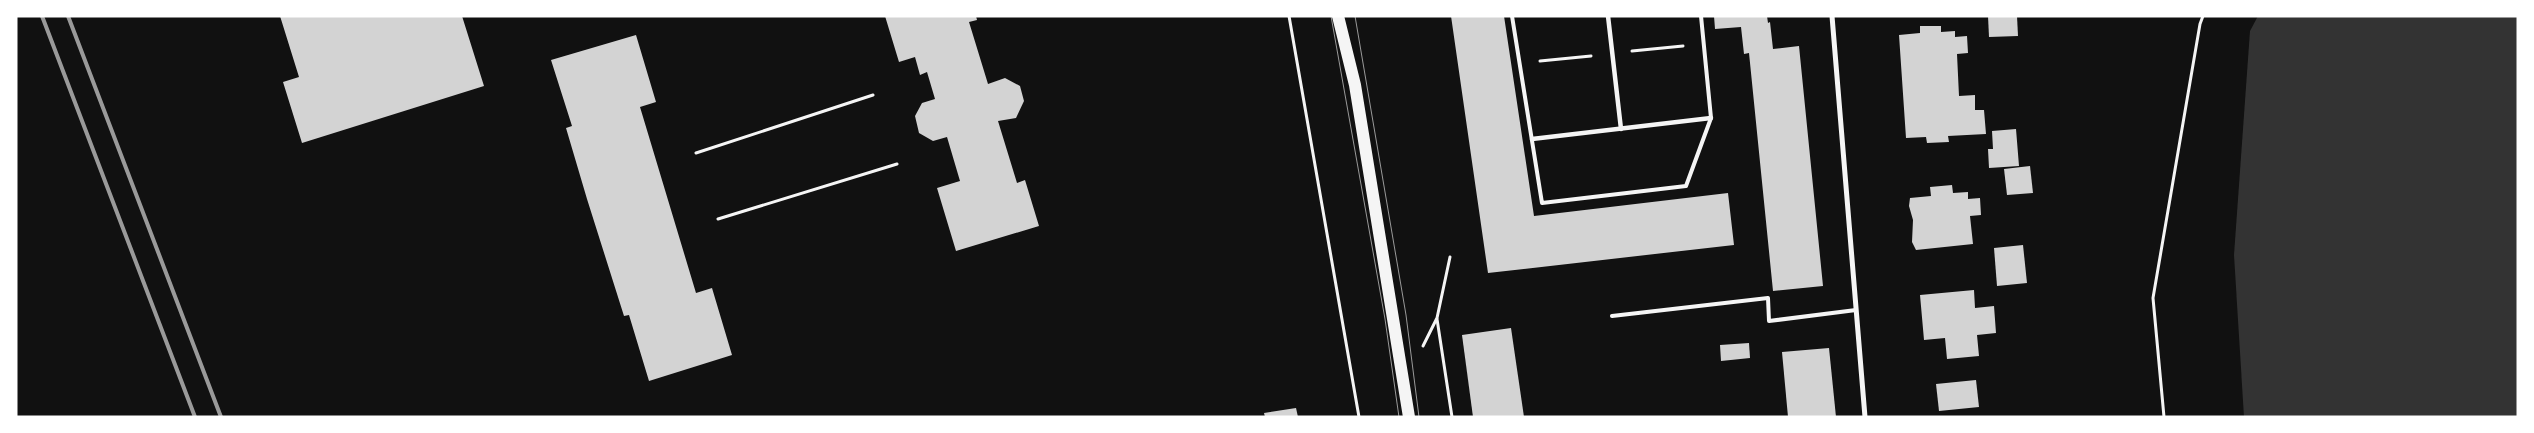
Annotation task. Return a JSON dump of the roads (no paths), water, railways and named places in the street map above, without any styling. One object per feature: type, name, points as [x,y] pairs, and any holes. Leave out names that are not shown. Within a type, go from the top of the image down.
[{"type":"main road","points":[[1338,16],[1355,85],[1409,417]]},
{"type":"street","points":[[1608,16],[1621,129]]},
{"type":"street","points":[[1832,16],[1865,417]]},
{"type":"street","points":[[1532,139],[1711,118]]},
{"type":"lane","points":[[1512,16],[1542,203],[1686,186],[1711,118],[1701,16]]},
{"type":"lane","points":[[1612,316],[1768,298],[1769,321],[1856,310]]},
{"type":"tram line","points":[[1331,16],[1385,319],[1399,417]]},
{"type":"tram line","points":[[1355,16],[1406,315],[1419,417]]},
{"type":"railway","points":[[42,16],[195,417]]},
{"type":"railway","points":[[68,16],[221,417]]}]
